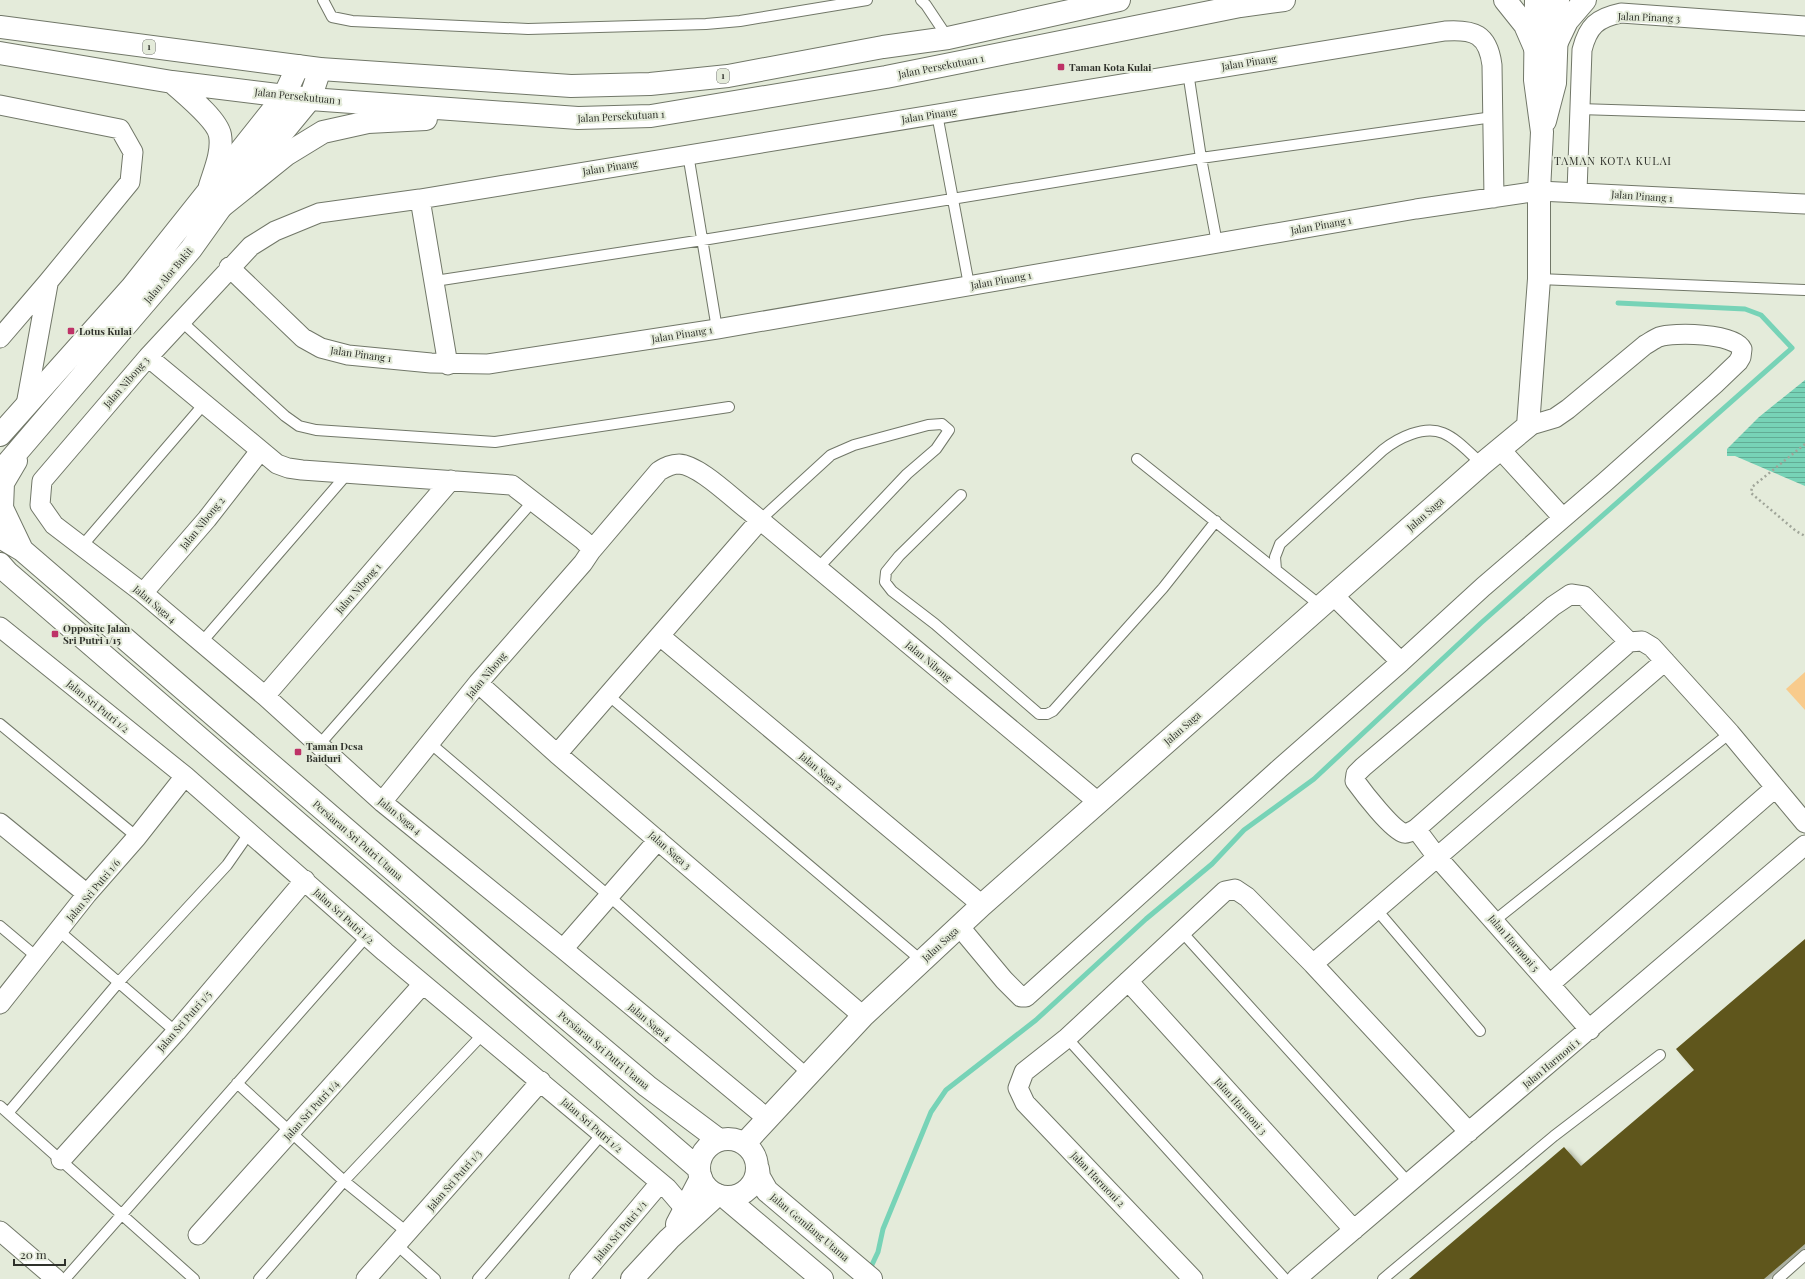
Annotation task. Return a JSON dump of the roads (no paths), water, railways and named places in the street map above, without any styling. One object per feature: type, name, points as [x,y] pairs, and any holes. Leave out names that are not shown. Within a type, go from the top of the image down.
[{"type":"main road","name":"1","points":[[0,26],[320,69],[571,86],[650,84],[728,76],[883,47],[948,38],[1119,0]]},
{"type":"main road","name":"Jalan Persekutuan 1","points":[[0,53],[172,82],[310,99],[578,118],[651,116],[732,104],[886,77],[1240,6],[1284,0]]},
{"type":"main road","points":[[1505,0],[1525,26],[1546,46]]},
{"type":"main road","points":[[1528,426],[1539,279],[1539,191],[1542,132],[1555,83],[1536,0]]},
{"type":"main road","points":[[1546,46],[1558,0]]},
{"type":"main road","points":[[1546,46],[1585,0]]},
{"type":"main road","name":"Jalan Alor Bukit","points":[[0,434],[132,287],[210,186],[284,96],[298,66]]},
{"type":"main road","name":"Jalan Alor Bukit","points":[[0,472],[191,249],[221,207],[310,99],[320,69]]},
{"type":"main road","points":[[172,82],[206,113],[220,134],[220,155],[210,186]]},
{"type":"main road","points":[[221,207],[287,154],[323,132],[368,122],[578,118]]},
{"type":"main road","name":"Jalan Saga","points":[[745,1144],[863,1016],[959,926],[1327,600],[1482,464],[1528,426]]},
{"type":"main road","points":[[22,550],[2,508],[3,483],[37,428]]},
{"type":"main road","name":"Persiaran Sri Putri Utama","points":[[0,537],[22,550],[522,981],[647,1086],[719,1140]]},
{"type":"main road","points":[[2,569],[700,1174],[709,1190],[721,1196],[822,1279]]},
{"type":"main road","points":[[632,1279],[669,1239],[721,1196],[735,1196],[744,1193],[751,1186],[756,1178],[758,1169],[752,1150],[745,1144],[732,1139],[719,1140],[704,1151],[700,1174],[685,1209],[669,1239]]},
{"type":"main road","name":"Jalan Gemilang Utama","points":[[758,1169],[759,1177],[767,1191],[871,1279]]},
{"type":"street","name":"Jalan Pinang 3","points":[[1577,192],[1582,50],[1586,36],[1593,24],[1608,16],[1621,13],[1805,26]]},
{"type":"street","name":"Jalan Pinang","points":[[229,267],[250,246],[263,238],[294,223],[320,213],[420,199],[1445,30],[1462,30],[1475,33],[1485,41],[1490,50],[1492,65],[1494,198]]},
{"type":"street","points":[[0,105],[120,130],[133,152],[130,182],[0,338]]},
{"type":"street","name":"Jalan Pinang 1","points":[[229,267],[303,338],[321,348],[348,355],[448,365],[488,364],[717,329],[1416,209],[1539,191],[1805,204]]},
{"type":"street","points":[[420,199],[448,365]]},
{"type":"street","name":"Jalan Nibong 3","points":[[40,505],[42,481],[148,357],[229,267]]},
{"type":"street","points":[[26,405],[48,282]]},
{"type":"street","name":"Jalan Saga","points":[[959,926],[1004,980],[1021,997],[1026,997],[1280,768],[1401,662],[1482,587],[1715,384],[1738,362],[1742,354],[1741,346],[1734,341],[1715,337],[1670,335],[1659,337],[1645,345],[1555,418],[1528,426]]},
{"type":"street","points":[[148,357],[277,464],[288,468],[512,485],[583,540],[589,546],[591,551]]},
{"type":"street","points":[[1500,449],[1563,518]]},
{"type":"street","name":"Jalan Nibong 2","points":[[143,593],[207,519],[260,451]]},
{"type":"street","name":"Jalan Nibong","points":[[382,802],[478,684],[583,563],[591,551],[659,471],[668,465],[680,464],[698,472],[760,520],[1098,802]]},
{"type":"street","name":"Jalan Nibong 1","points":[[265,696],[452,480]]},
{"type":"street","name":"Jalan Saga 4","points":[[40,505],[54,525],[143,593],[265,696],[382,802],[563,949],[768,1119]]},
{"type":"street","points":[[557,754],[760,520]]},
{"type":"street","points":[[1629,642],[1584,596],[1571,594],[1553,606],[1363,766],[1356,774],[1355,781],[1395,828],[1404,833],[1410,832],[1416,829],[1629,642],[1642,641],[1652,647],[1730,733],[1805,824]]},
{"type":"street","points":[[1327,600],[1401,662]]},
{"type":"street","name":"Jalan Sri Putri 1/2","points":[[0,627],[185,776],[423,984],[541,1081],[660,1183],[685,1209]]},
{"type":"street","name":"Jalan Saga 2","points":[[660,636],[982,905]]},
{"type":"street","points":[[1313,964],[1665,661]]},
{"type":"street","name":"Jalan Saga 3","points":[[478,684],[557,754],[863,1016]]},
{"type":"street","name":"Jalan Sri Putri 1/6","points":[[0,1004],[38,958],[87,894],[137,837],[185,776]]},
{"type":"street","points":[[1550,984],[1775,788]]},
{"type":"street","points":[[0,823],[87,894]]},
{"type":"street","name":"Jalan Harmoni 5","points":[[1416,829],[1437,857],[1590,1030]]},
{"type":"street","points":[[563,949],[658,840]]},
{"type":"street","name":"Jalan Harmoni 1","points":[[1296,1279],[1590,1030],[1805,845]]},
{"type":"street","name":"Jalan Sri Putri 1/5","points":[[61,1160],[176,1032],[305,880]]},
{"type":"street","points":[[1067,1038],[1225,891],[1236,889],[1247,897],[1313,964],[1469,1132]]},
{"type":"street","name":"Jalan Harmoni 3","points":[[1128,981],[1354,1230]]},
{"type":"street","name":"Jalan Sri Putri 1/4","points":[[198,1236],[423,984]]},
{"type":"street","name":"Jalan Harmoni 2","points":[[1067,1038],[1024,1072],[1018,1088],[1025,1103],[1193,1279]]},
{"type":"street","name":"Jalan Sri Putri 1/3","points":[[366,1279],[541,1081]]},
{"type":"street","name":"Jalan Sri Putri 1/1","points":[[579,1279],[660,1183]]},
{"type":"street","points":[[0,1231],[56,1279]]},
{"type":"lane","points":[[323,0],[332,17],[352,21],[528,29],[706,24],[740,21],[867,0]]},
{"type":"lane","points":[[925,2],[948,38]]},
{"type":"lane","points":[[1188,72],[1201,158],[1217,243]]},
{"type":"lane","points":[[1579,109],[1805,116]]},
{"type":"lane","points":[[937,114],[969,285]]},
{"type":"lane","points":[[435,281],[703,240],[1201,158],[1493,117]]},
{"type":"lane","points":[[688,154],[717,329]]},
{"type":"lane","points":[[1539,279],[1805,290]]},
{"type":"lane","points":[[181,321],[285,416],[299,426],[316,430],[495,442],[729,407]]},
{"type":"lane","points":[[82,546],[204,404]]},
{"type":"lane","points":[[760,520],[830,455],[854,445],[928,425],[942,424],[949,430],[936,449],[907,474],[818,568]]},
{"type":"lane","points":[[1276,570],[1275,557],[1280,544],[1394,440],[1426,431],[1442,432],[1453,438],[1482,464]]},
{"type":"lane","points":[[1137,460],[1276,570],[1327,600]]},
{"type":"lane","points":[[201,643],[348,473]]},
{"type":"lane","points":[[961,495],[899,556],[886,572],[885,582],[892,592],[935,624],[1039,714],[1043,715],[1053,711],[1163,588],[1216,521]]},
{"type":"lane","points":[[319,745],[533,501]]},
{"type":"lane","points":[[608,696],[922,961]]},
{"type":"lane","points":[[0,724],[137,837]]},
{"type":"lane","points":[[1494,921],[1730,733]]},
{"type":"lane","points":[[430,743],[609,896],[809,1075]]},
{"type":"lane","points":[[194,1279],[4,1110],[227,865],[250,832]]},
{"type":"lane","points":[[1376,909],[1480,1031]]},
{"type":"lane","points":[[0,926],[38,958]]},
{"type":"lane","points":[[59,931],[176,1032]]},
{"type":"lane","points":[[1181,931],[1408,1183]]},
{"type":"lane","points":[[65,1279],[367,936]]},
{"type":"lane","points":[[259,1279],[344,1181],[483,1034]]},
{"type":"lane","points":[[1067,1038],[1285,1279]]},
{"type":"lane","points":[[1383,1279],[1554,1136],[1660,1054]]},
{"type":"lane","points":[[237,1083],[344,1181],[402,1239],[435,1279]]},
{"type":"lane","points":[[478,1279],[602,1134]]},
{"type":"lane","points":[[1778,1279],[1805,1255]]},
{"type":"waterway","points":[[869,1271],[878,1252],[883,1229],[931,1112],[946,1090],[1036,1020],[1146,919],[1212,864],[1244,830],[1314,779],[1481,623],[1792,348],[1761,315],[1745,309],[1618,303]]},
{"type":"place","name":"Taman Kota Kulai","points":[[1061,67]]},
{"type":"place","name":"Lotus Kulai","points":[[71,331]]},
{"type":"place","name":"Opposite Jalan Sri Putri 1/15","points":[[55,634]]},
{"type":"place","name":"Taman Desa Baiduri","points":[[298,752]]},
{"type":"district","name":"TAMAN KOTA KULAI","points":[[1613,161]]}]
